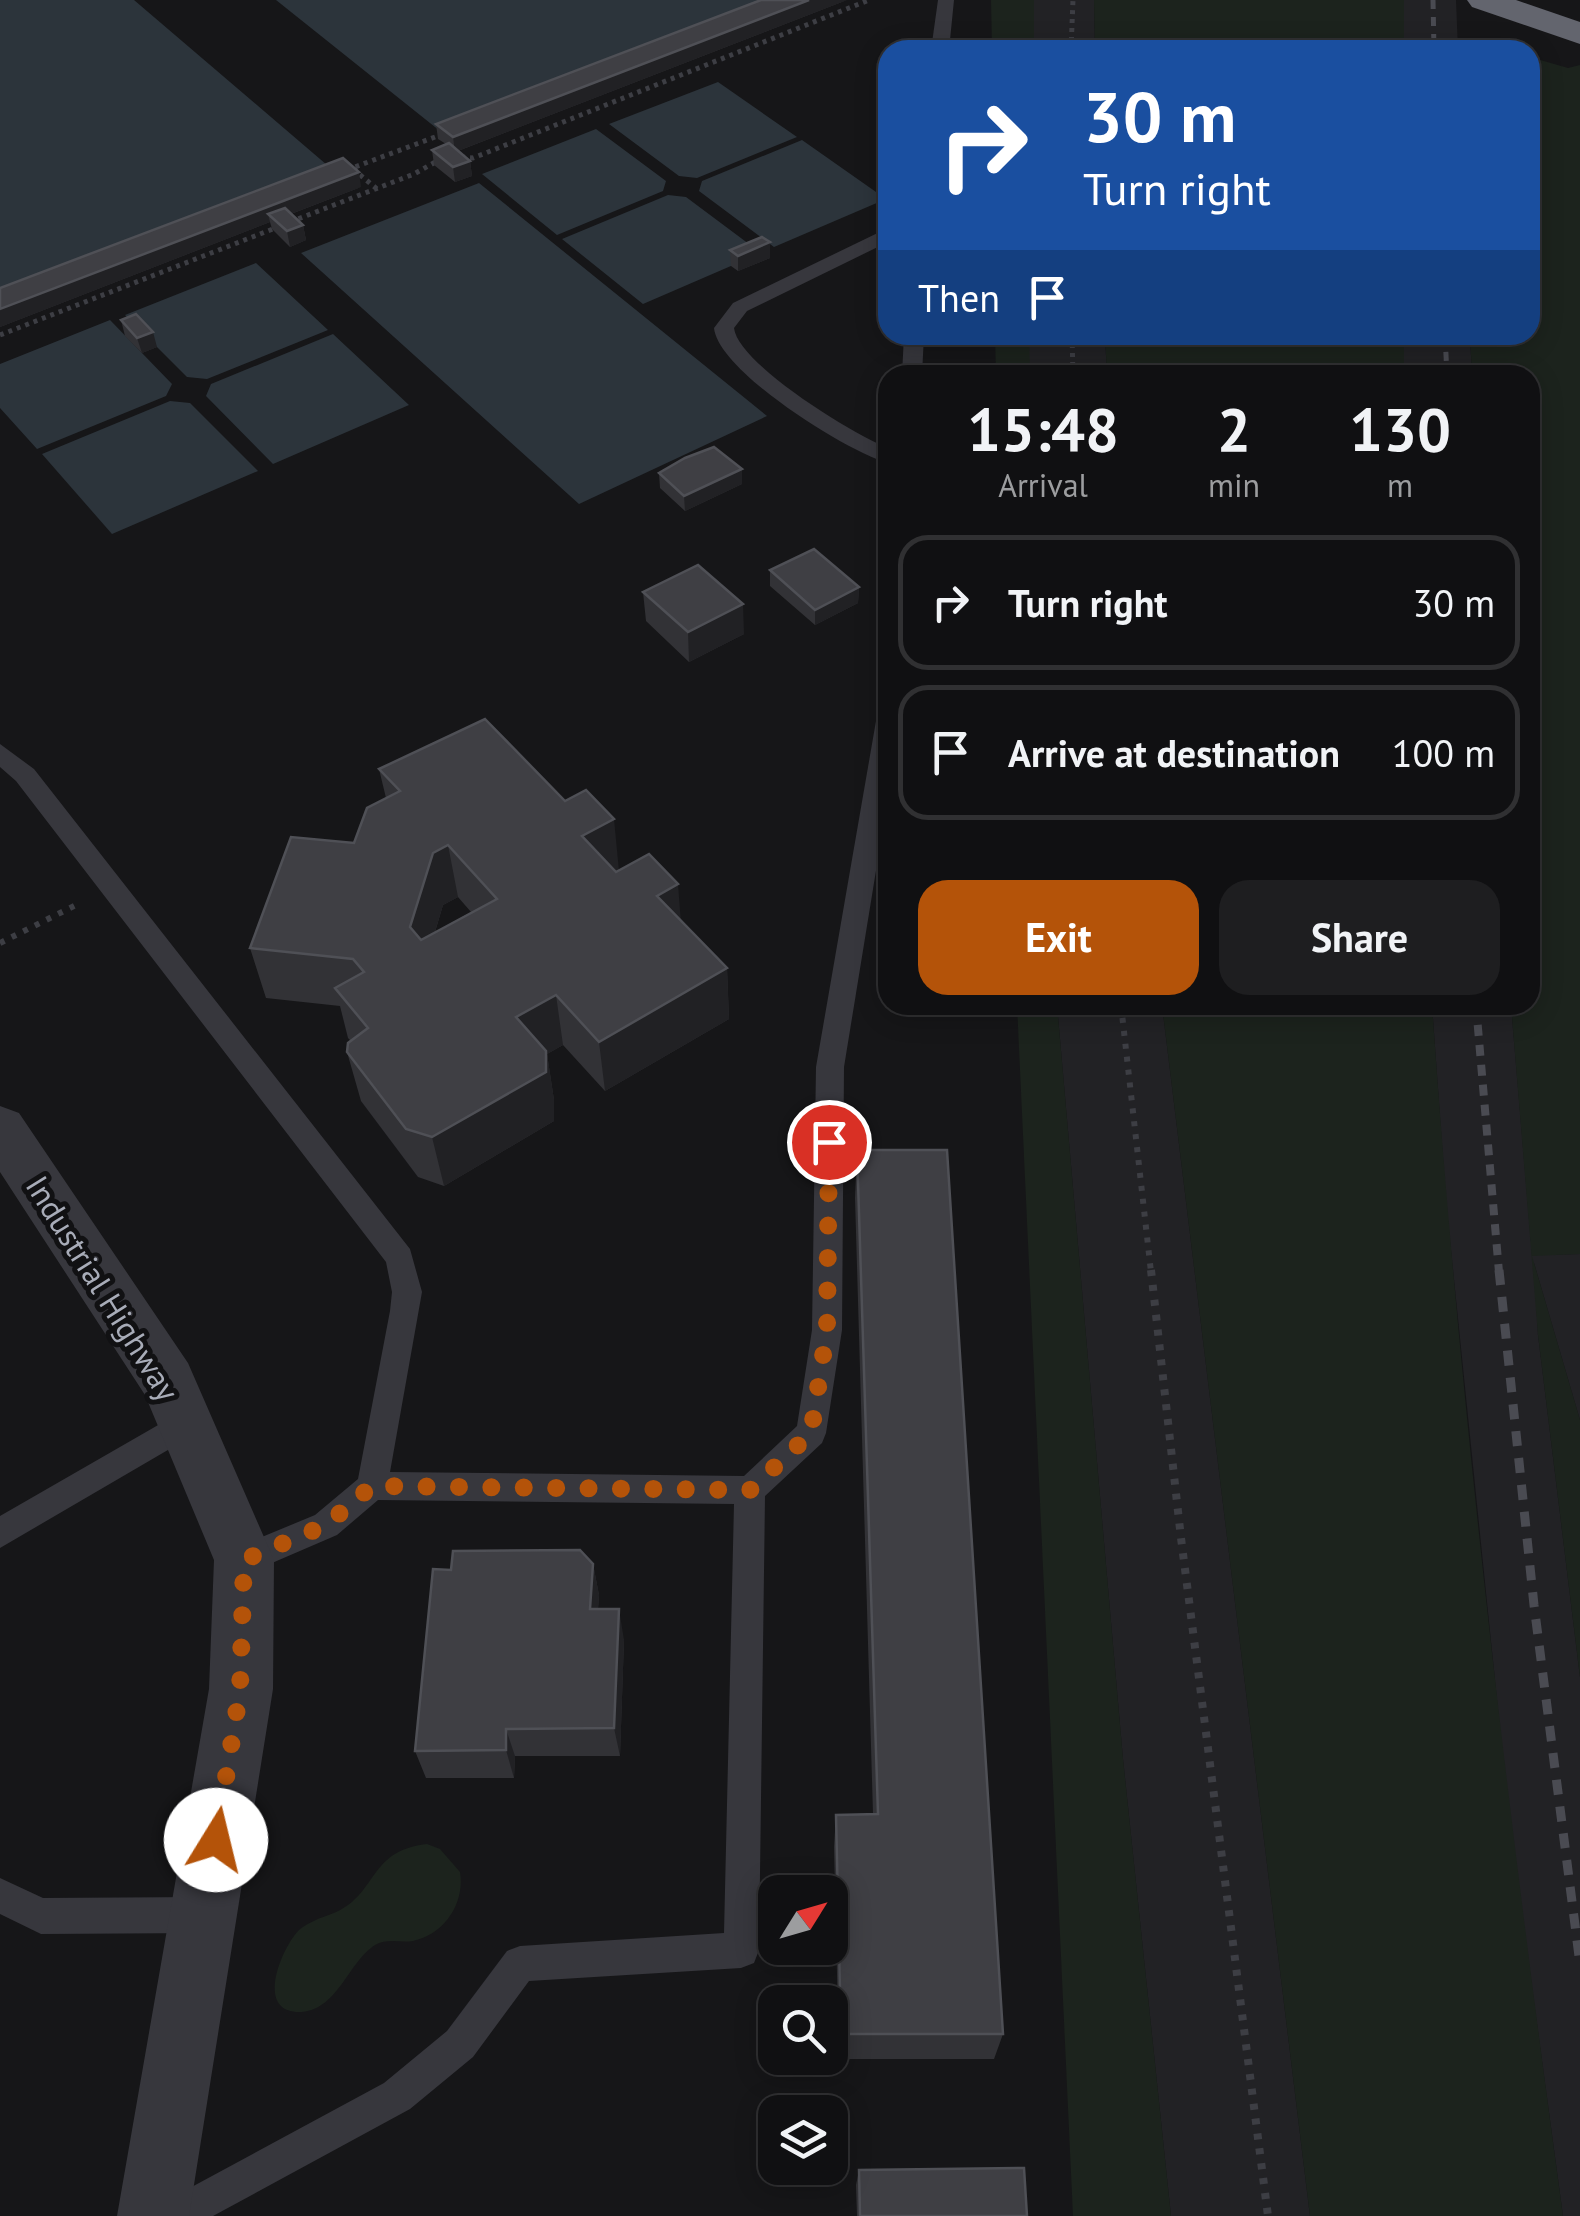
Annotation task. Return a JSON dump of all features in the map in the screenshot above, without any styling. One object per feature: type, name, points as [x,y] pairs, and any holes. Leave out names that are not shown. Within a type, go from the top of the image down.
[{"type":"highway","points":[[1484,0],[1580,34]]},
{"type":"street","name":"Industrial Highway","points":[[0,1128],[168,1380],[244,1560],[240,1690],[153,2216]]},
{"type":"lane","points":[[941,40],[946,0]]},
{"type":"lane","points":[[878,239],[740,306],[724,324],[723,334],[737,356],[849,441],[878,452]]},
{"type":"lane","points":[[0,752],[25,774],[400,1258],[407,1292],[405,1311],[372,1486],[326,1525],[244,1560]]},
{"type":"lane","points":[[372,1486],[750,1490],[811,1433],[827,1330],[830,1067],[878,781]]},
{"type":"lane","points":[[0,1533],[186,1423]]},
{"type":"lane","points":[[174,2216],[396,2096],[432,2070],[460,2044],[520,1964],[741,1950],[750,1490]]},
{"type":"lane","points":[[0,1896],[41,1916],[203,1916]]},
{"type":"path","points":[[0,336],[449,156],[474,158],[869,0]]},
{"type":"path","points":[[1072,40],[1073,0]]},
{"type":"path","points":[[334,175],[444,133]]},
{"type":"path","points":[[352,168],[377,188]]},
{"type":"path","points":[[0,943],[112,886]]},
{"type":"path","points":[[1122,1015],[1180,1538],[1268,2216]]},
{"type":"shaded area","points":[[0,0],[134,0],[334,171],[0,298]]},
{"type":"shaded area","points":[[276,0],[783,0],[440,131]]},
{"type":"shaded area","points":[[991,0],[1034,0],[1034,40],[992,40]]},
{"type":"shaded area","points":[[1034,0],[1094,0],[1095,40],[1034,40]]},
{"type":"shaded area","points":[[1094,0],[1404,0],[1404,40],[1095,40]]},
{"type":"shaded area","points":[[1404,0],[1456,0],[1458,40],[1404,40]]},
{"type":"shaded area","points":[[1540,60],[1568,68],[1580,65],[1580,1254],[1532,1256],[1580,1420],[1580,1677],[1538,1335],[1512,1015],[1540,1015],[1540,365],[1472,365],[1470,345],[1540,345]]},
{"type":"shaded area","points":[[718,82],[797,137],[697,178],[679,176],[609,124]]},
{"type":"shaded area","points":[[596,129],[666,181],[663,191],[557,235],[482,174]]},
{"type":"shaded area","points":[[802,140],[878,193],[878,202],[774,247],[699,191],[702,181]]},
{"type":"shaded area","points":[[479,183],[767,416],[579,504],[301,253]]},
{"type":"shaded area","points":[[668,195],[686,197],[761,253],[643,304],[562,239]]},
{"type":"shaded area","points":[[256,263],[328,330],[207,379],[187,377],[125,315]]},
{"type":"shaded area","points":[[110,320],[172,384],[166,396],[37,449],[0,408],[0,364]]},
{"type":"shaded area","points":[[333,334],[409,405],[273,464],[206,396],[211,384]]},
{"type":"shaded area","points":[[995,345],[1029,345],[1030,365],[996,365]]},
{"type":"shaded area","points":[[1028,345],[1106,345],[1106,365],[1028,365]]},
{"type":"shaded area","points":[[1106,345],[1404,345],[1404,365],[1106,365]]},
{"type":"shaded area","points":[[1404,345],[1470,345],[1472,365],[1404,365]]},
{"type":"shaded area","points":[[170,401],[190,403],[258,471],[112,534],[42,454]]},
{"type":"shaded area","points":[[1017,1015],[1058,1015],[1123,1759],[1171,2216],[1073,2216]]},
{"type":"shaded area","points":[[1058,1015],[1163,1015],[1310,2216],[1171,2216],[1123,1759]]},
{"type":"shaded area","points":[[1163,1015],[1433,1015],[1487,1611],[1563,2216],[1310,2216]]},
{"type":"shaded area","points":[[1433,1015],[1512,1015],[1532,1255],[1580,1254],[1580,1420],[1534,1263],[1538,1335],[1580,1677],[1580,2216],[1563,2216],[1509,1817],[1446,1201]]},
{"type":"shaded area","points":[[427,1844],[440,1849],[460,1872],[459,1895],[450,1916],[435,1932],[424,1937],[375,1945],[322,2005],[296,2012],[284,2008],[277,2000],[276,1976],[286,1949],[299,1930],[356,1899],[392,1856]]},
{"type":"building","points":[[761,0],[809,0],[453,137],[436,124]]},
{"type":"building","points":[[449,143],[470,161],[453,167],[432,150]]},
{"type":"building","points":[[343,158],[359,172],[0,309],[0,288]]},
{"type":"building","points":[[285,208],[303,225],[287,231],[268,214]]},
{"type":"building","points":[[762,237],[770,242],[738,256],[730,250]]},
{"type":"building","points":[[136,314],[153,332],[137,338],[121,320]]},
{"type":"building","points":[[714,447],[742,469],[684,496],[659,473],[685,458]]},
{"type":"building","points":[[814,549],[859,587],[815,610],[770,570]]},
{"type":"building","points":[[698,565],[743,604],[688,632],[643,592]]},
{"type":"building","points":[[485,719],[565,801],[586,790],[614,819],[582,836],[616,872],[649,854],[678,884],[657,896],[727,968],[599,1042],[556,995],[516,1017],[546,1051],[546,1072],[432,1137],[406,1129],[347,1052],[348,1043],[368,1028],[335,988],[364,972],[353,959],[250,948],[291,837],[354,843],[367,808],[400,791],[379,769]],"holes":[[[448,845],[497,899],[421,940],[410,927],[433,853]]]},
{"type":"building","points":[[857,1150],[947,1150],[1003,2034],[848,2034],[848,1985],[840,1985],[839,1965],[848,1965],[848,1875],[837,1875],[836,1815],[878,1814]]},
{"type":"building","points":[[580,1550],[593,1564],[590,1609],[619,1609],[614,1728],[506,1729],[506,1750],[415,1751],[433,1569],[451,1570],[453,1551]]},
{"type":"building","points":[[1024,2168],[1027,2216],[860,2216],[859,2170]]},
{"type":"railway","points":[[1433,0],[1434,40]]},
{"type":"railway","points":[[1446,345],[1446,365]]},
{"type":"railway","points":[[1477,1015],[1499,1272]]},
{"type":"railway","points":[[1499,1270],[1534,1605],[1580,1964]]},
{"type":"route","points":[[216,1840],[240,1690],[244,1560],[326,1525],[372,1486],[750,1490],[811,1433],[827,1330],[829,1142]]}]
